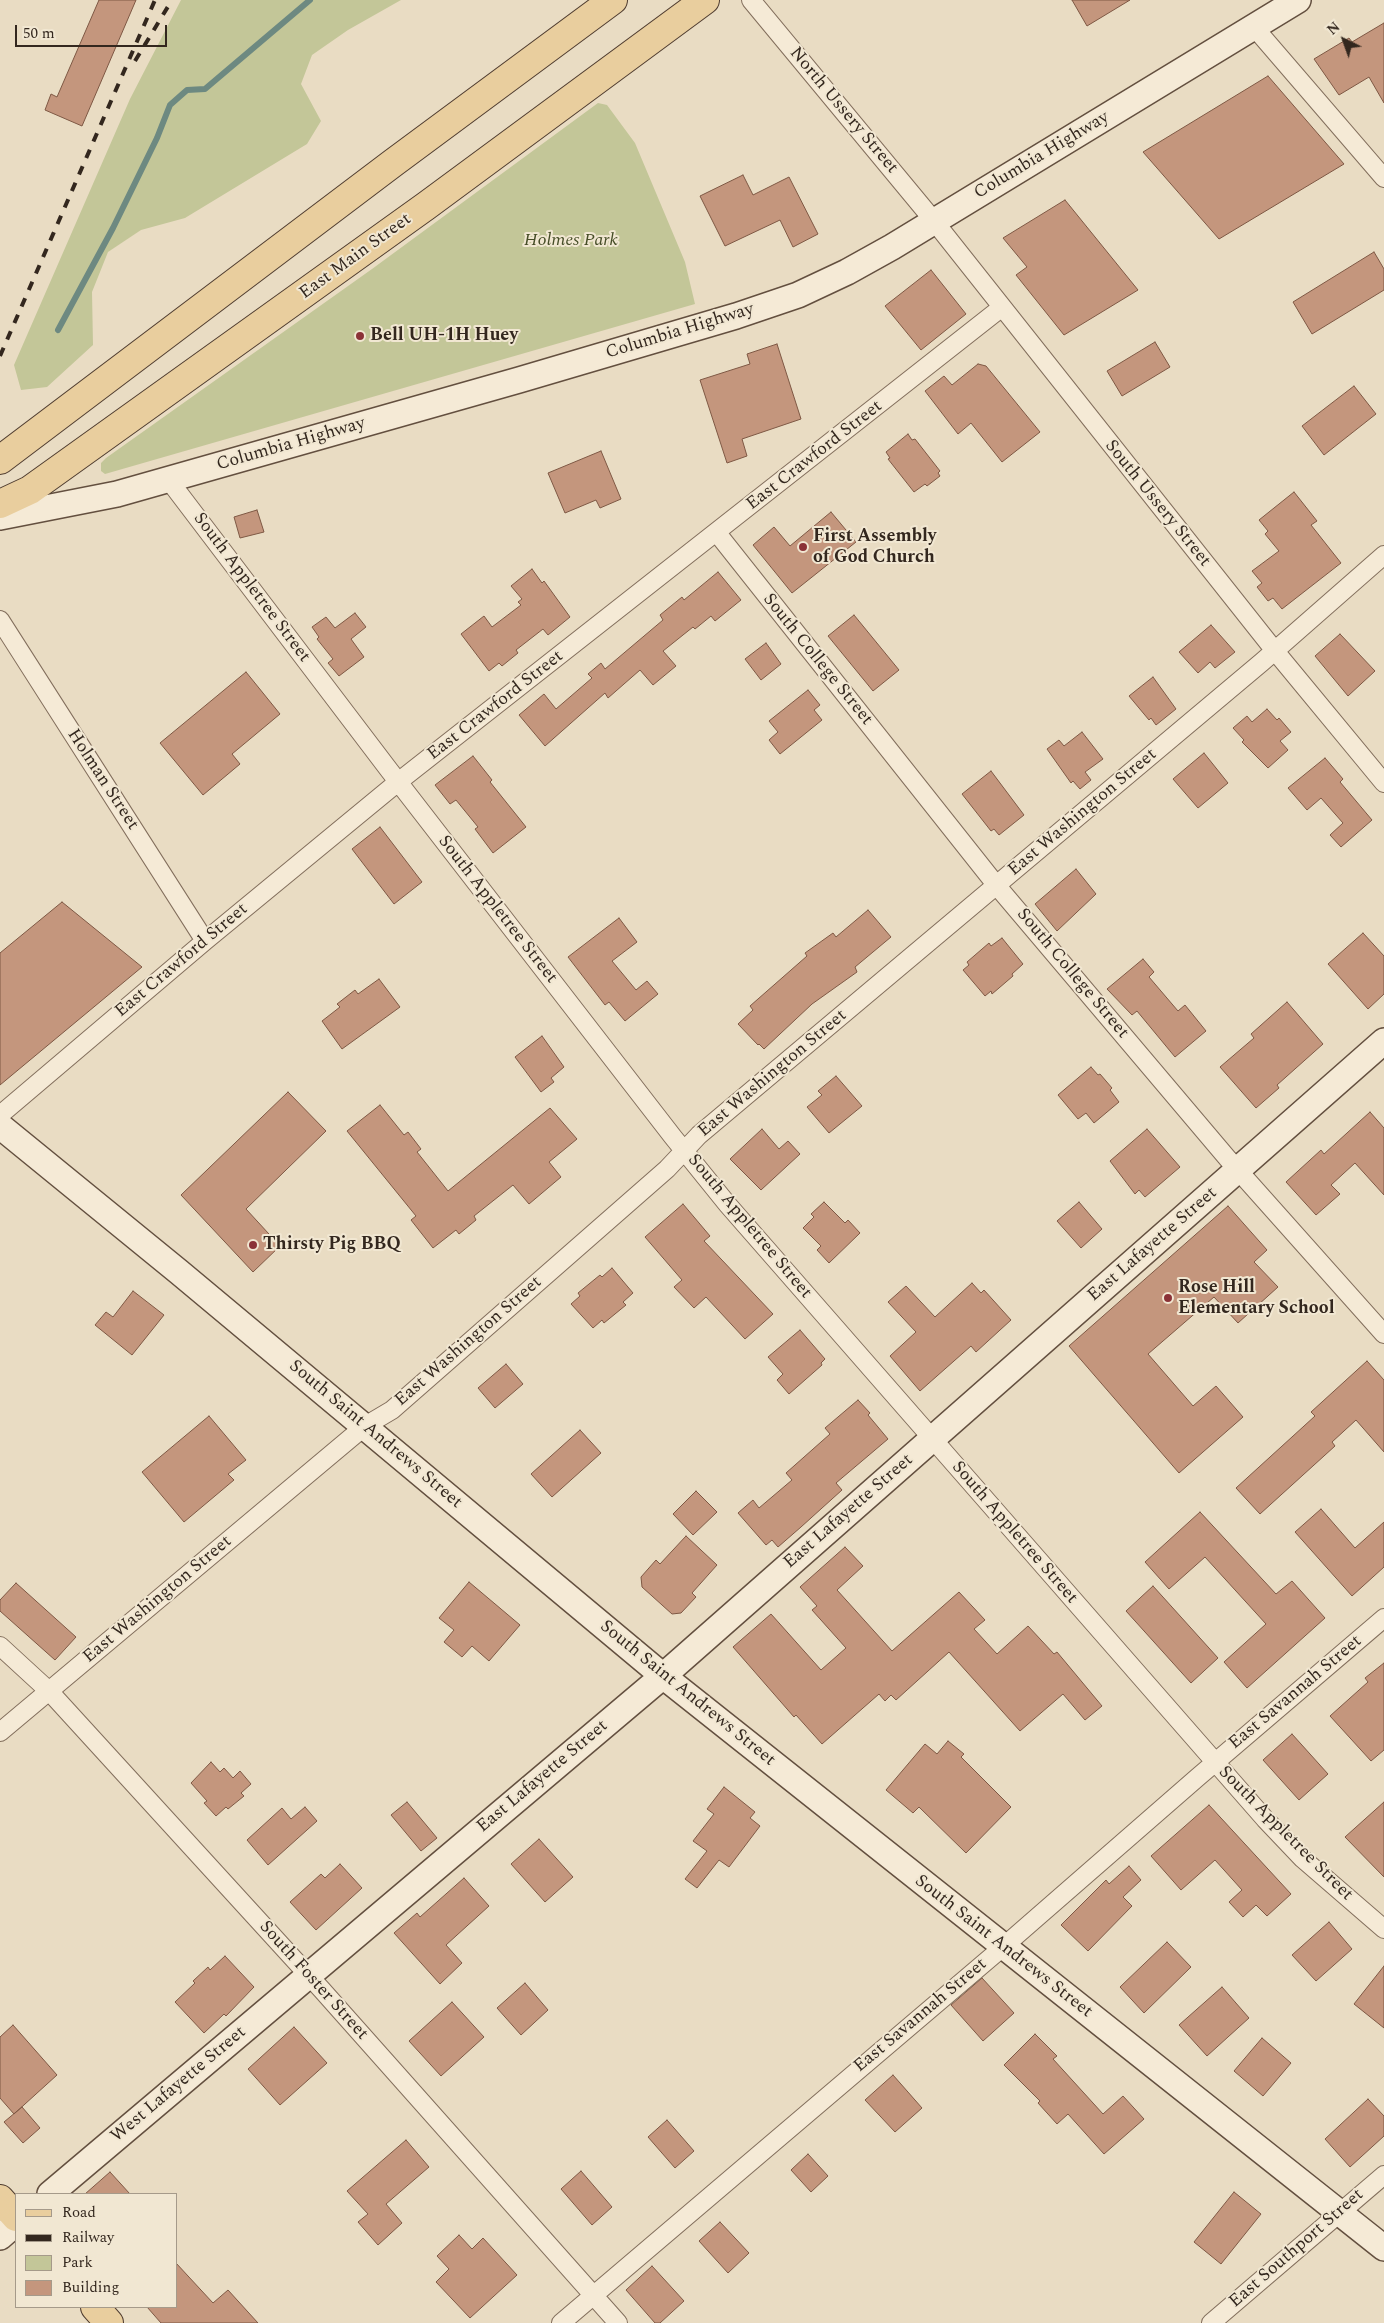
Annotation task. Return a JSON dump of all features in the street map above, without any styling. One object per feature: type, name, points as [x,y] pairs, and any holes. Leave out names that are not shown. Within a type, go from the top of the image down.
[{"type":"main road","points":[[0,460],[385,169],[613,0]]},
{"type":"main road","name":"East Main Street","points":[[0,504],[38,484],[426,206],[705,0]]},
{"type":"main road","points":[[0,2199],[15,2216]]},
{"type":"main road","points":[[96,2308],[109,2323]]},
{"type":"street","name":"North Ussery Street","points":[[751,0],[934,221]]},
{"type":"street","name":"Columbia Highway","points":[[0,517],[117,494],[510,383],[798,295],[846,272],[934,221],[1298,0]]},
{"type":"street","points":[[1254,27],[1384,178]]},
{"type":"street","name":"South Ussery Street","points":[[934,221],[1001,308],[1275,651],[1384,783]]},
{"type":"street","name":"East Crawford Street","points":[[0,1114],[205,941],[398,782],[716,534],[1001,308]]},
{"type":"street","name":"South Appletree Street","points":[[168,479],[398,782],[728,1205],[1214,1763],[1304,1859],[1384,1929]]},
{"type":"street","name":"South College Street","points":[[716,534],[997,886],[1238,1170],[1384,1334]]},
{"type":"street","name":"East Washington Street","points":[[0,1732],[365,1426],[392,1410],[667,1169],[699,1135],[1275,651],[1384,555]]},
{"type":"street","name":"Holman Street","points":[[0,620],[205,941]]},
{"type":"street","name":"East Lafayette Street","points":[[309,1976],[663,1676],[1384,1041]]},
{"type":"street","name":"South Saint Andrews Street","points":[[0,1126],[365,1426],[663,1676],[1384,2248]]},
{"type":"street","name":"East Savannah Street","points":[[561,2323],[1003,1947],[1384,1618]]},
{"type":"street","name":"South Foster Street","points":[[0,1646],[49,1691],[309,1976],[618,2323]]},
{"type":"street","name":"West Lafayette Street","points":[[51,2193],[309,1976]]},
{"type":"street","name":"East Southport Street","points":[[1211,2323],[1384,2175]]},
{"type":"street","points":[[0,2237],[15,2224]]},
{"type":"green space","points":[[181,0],[401,0],[348,30],[312,55],[301,84],[321,121],[307,144],[185,218],[141,230],[108,252],[92,292],[93,345],[47,387],[21,390],[14,365],[130,99]]},
{"type":"green space","name":"Holmes Park","points":[[598,103],[607,105],[635,143],[685,262],[695,304],[105,474],[101,471],[101,463],[106,458],[372,269]]},
{"type":"building","points":[[99,0],[136,0],[82,126],[45,110],[51,94],[57,97]]},
{"type":"building","points":[[1072,0],[1130,0],[1087,26]]},
{"type":"building","points":[[1384,23],[1384,103],[1369,77],[1339,95],[1314,59],[1349,38],[1352,42]]},
{"type":"building","points":[[1268,76],[1344,164],[1219,239],[1143,152]]},
{"type":"building","points":[[743,175],[753,195],[789,177],[818,234],[793,247],[780,220],[725,246],[700,196]]},
{"type":"building","points":[[1065,200],[1138,290],[1064,335],[1016,275],[1027,267],[1003,238]]},
{"type":"building","points":[[1374,252],[1384,269],[1384,290],[1312,334],[1293,302]]},
{"type":"building","points":[[931,270],[966,314],[921,350],[885,306]]},
{"type":"building","points":[[1155,342],[1170,367],[1122,396],[1107,371]]},
{"type":"building","points":[[777,344],[801,419],[742,439],[747,456],[727,463],[700,380],[750,364],[747,354]]},
{"type":"building","points":[[978,364],[986,366],[1040,432],[1002,462],[971,423],[958,434],[925,391],[944,376],[952,385]]},
{"type":"building","points":[[1354,386],[1376,414],[1324,455],[1302,426]]},
{"type":"building","points":[[908,434],[912,440],[915,439],[940,471],[938,473],[940,476],[927,486],[925,484],[914,492],[888,459],[890,458],[886,452]]},
{"type":"building","points":[[601,451],[621,499],[600,508],[596,500],[565,513],[548,473]]},
{"type":"building","points":[[1294,492],[1317,521],[1311,525],[1341,563],[1282,609],[1273,598],[1268,601],[1257,587],[1262,583],[1252,571],[1279,551],[1265,534],[1268,531],[1259,520]]},
{"type":"building","points":[[257,510],[264,532],[240,538],[234,517]]},
{"type":"building","points":[[831,512],[856,542],[792,593],[753,545],[774,527],[790,546]]},
{"type":"building","points":[[532,569],[542,583],[544,581],[570,617],[548,635],[543,629],[516,650],[518,653],[502,666],[499,663],[489,671],[461,634],[484,616],[492,627],[521,605],[518,602],[522,599],[511,586]]},
{"type":"building","points":[[718,572],[741,600],[715,621],[711,616],[695,629],[693,627],[663,651],[676,666],[653,685],[640,670],[608,698],[605,693],[545,746],[519,715],[544,694],[556,709],[592,678],[588,674],[601,663],[605,669],[663,620],[660,615],[682,597],[684,600]]},
{"type":"building","points":[[355,613],[366,627],[351,639],[364,657],[339,676],[328,663],[333,659],[317,639],[319,637],[312,627],[326,617],[335,628]]},
{"type":"building","points":[[854,615],[899,670],[873,691],[828,636]]},
{"type":"building","points":[[1211,625],[1235,652],[1215,668],[1210,662],[1198,673],[1179,652]]},
{"type":"building","points":[[1340,634],[1375,671],[1348,696],[1315,656]]},
{"type":"building","points":[[766,643],[781,664],[761,680],[745,659]]},
{"type":"building","points":[[246,672],[280,714],[232,754],[240,764],[203,795],[160,743]]},
{"type":"building","points":[[1153,677],[1176,709],[1156,725],[1151,718],[1149,720],[1129,696]]},
{"type":"building","points":[[808,690],[820,705],[814,710],[822,720],[780,754],[769,740],[778,732],[769,721]]},
{"type":"building","points":[[1267,709],[1277,720],[1279,718],[1291,732],[1280,741],[1288,750],[1268,768],[1242,742],[1244,740],[1233,728],[1247,716],[1252,722]]},
{"type":"building","points":[[1082,732],[1103,759],[1085,772],[1091,780],[1080,789],[1073,781],[1071,783],[1047,749],[1059,740],[1064,746]]},
{"type":"building","points":[[1204,753],[1228,783],[1198,808],[1173,779]]},
{"type":"building","points":[[473,756],[492,780],[490,782],[526,827],[493,853],[475,829],[478,827],[456,800],[450,804],[435,785]]},
{"type":"building","points":[[1325,758],[1343,779],[1340,782],[1372,820],[1341,847],[1330,835],[1343,823],[1321,798],[1307,810],[1288,788]]},
{"type":"building","points":[[991,771],[1024,815],[999,835],[994,829],[991,831],[962,794]]},
{"type":"building","points":[[380,827],[422,882],[394,904],[352,849]]},
{"type":"building","points":[[1076,869],[1096,894],[1057,931],[1035,904]]},
{"type":"building","points":[[62,902],[142,967],[0,1085],[0,953]]},
{"type":"building","points":[[868,910],[891,937],[855,967],[857,972],[812,1004],[764,1049],[758,1045],[738,1024],[753,1010],[750,1006],[807,956],[805,953],[833,933],[836,937]]},
{"type":"building","points":[[619,918],[637,942],[612,961],[636,990],[647,981],[658,994],[625,1021],[609,1002],[605,1005],[568,957]]},
{"type":"building","points":[[1363,933],[1384,956],[1384,994],[1368,1009],[1328,964]]},
{"type":"building","points":[[1002,938],[1023,964],[1012,974],[1013,976],[992,994],[991,991],[985,996],[963,970],[969,965],[967,962],[989,943],[991,946]]},
{"type":"building","points":[[1143,959],[1154,972],[1149,977],[1178,1011],[1185,1005],[1206,1031],[1175,1057],[1137,1011],[1132,1015],[1107,989]]},
{"type":"building","points":[[379,979],[400,1007],[342,1049],[322,1021],[340,1007],[337,1004],[355,990],[358,994]]},
{"type":"building","points":[[1287,1002],[1323,1044],[1277,1085],[1279,1088],[1256,1108],[1220,1067],[1254,1038],[1251,1034]]},
{"type":"building","points":[[542,1036],[564,1067],[551,1078],[554,1082],[541,1092],[515,1057]]},
{"type":"building","points":[[1091,1067],[1112,1088],[1110,1090],[1119,1102],[1094,1123],[1086,1113],[1078,1119],[1058,1095]]},
{"type":"building","points":[[836,1076],[862,1106],[829,1133],[807,1107],[822,1095],[818,1091]]},
{"type":"building","points":[[288,1092],[326,1131],[246,1209],[280,1246],[253,1272],[181,1195]]},
{"type":"building","points":[[380,1105],[404,1135],[408,1132],[421,1149],[417,1152],[448,1191],[550,1108],[577,1139],[549,1162],[561,1177],[529,1204],[513,1185],[474,1216],[476,1220],[459,1234],[456,1230],[433,1248],[411,1220],[416,1216],[347,1131]]},
{"type":"building","points":[[1370,1112],[1384,1128],[1384,1195],[1355,1163],[1331,1185],[1340,1194],[1316,1215],[1286,1182],[1321,1150],[1324,1154]]},
{"type":"building","points":[[762,1129],[779,1149],[788,1141],[800,1154],[761,1190],[730,1159]]},
{"type":"building","points":[[1147,1129],[1180,1167],[1145,1197],[1139,1190],[1135,1194],[1110,1161]]},
{"type":"building","points":[[824,1202],[845,1223],[848,1220],[860,1233],[829,1263],[817,1250],[821,1246],[803,1228],[814,1217],[811,1214]]},
{"type":"building","points":[[1079,1202],[1102,1229],[1081,1248],[1057,1221]]},
{"type":"building","points":[[683,1204],[710,1236],[704,1241],[773,1314],[745,1339],[706,1297],[694,1308],[674,1287],[682,1280],[645,1237]]},
{"type":"building","name":"Rose Hill Elementary School","points":[[1228,1206],[1267,1250],[1254,1262],[1278,1287],[1238,1323],[1214,1297],[1148,1354],[1193,1406],[1216,1386],[1243,1417],[1179,1473],[1069,1346]]},
{"type":"building","points":[[612,1268],[633,1293],[623,1302],[626,1305],[604,1323],[602,1320],[593,1328],[571,1304],[580,1296],[578,1293]]},
{"type":"building","points":[[972,1283],[981,1293],[984,1290],[1011,1320],[976,1352],[971,1346],[920,1391],[890,1356],[916,1332],[888,1302],[906,1286],[935,1317]]},
{"type":"building","points":[[133,1291],[164,1315],[132,1355],[95,1325],[106,1312],[113,1317]]},
{"type":"building","points":[[800,1330],[825,1359],[821,1363],[822,1365],[789,1394],[777,1380],[783,1374],[768,1357]]},
{"type":"building","points":[[1367,1361],[1384,1380],[1384,1452],[1356,1420],[1332,1442],[1335,1446],[1260,1514],[1236,1488],[1315,1416],[1311,1412]]},
{"type":"building","points":[[506,1364],[523,1384],[495,1408],[478,1388]]},
{"type":"building","points":[[858,1400],[870,1413],[868,1415],[888,1439],[836,1483],[842,1490],[778,1547],[772,1540],[766,1545],[738,1513],[753,1500],[759,1508],[792,1480],[786,1473],[830,1434],[825,1428]]},
{"type":"building","points":[[209,1416],[246,1460],[228,1474],[234,1480],[184,1522],[142,1472]]},
{"type":"building","points":[[580,1430],[601,1453],[552,1497],[531,1474]]},
{"type":"building","points":[[696,1491],[717,1512],[693,1535],[673,1514]]},
{"type":"building","points":[[1321,1509],[1355,1548],[1384,1522],[1384,1567],[1352,1596],[1295,1532]]},
{"type":"building","points":[[1200,1512],[1276,1594],[1292,1581],[1325,1618],[1247,1688],[1224,1662],[1266,1624],[1205,1557],[1169,1589],[1145,1562]]},
{"type":"building","points":[[686,1536],[717,1565],[692,1593],[696,1597],[681,1613],[672,1614],[642,1587],[641,1577],[656,1560],[660,1564]]},
{"type":"building","points":[[845,1547],[863,1566],[837,1590],[892,1651],[959,1592],[985,1620],[974,1629],[997,1654],[1028,1626],[1054,1654],[1057,1652],[1102,1706],[1085,1720],[1063,1694],[1020,1731],[949,1652],[896,1700],[891,1695],[885,1701],[879,1694],[822,1744],[796,1715],[794,1717],[733,1647],[771,1614],[821,1670],[846,1648],[812,1610],[817,1606],[800,1587]]},
{"type":"building","points":[[469,1582],[520,1625],[489,1661],[472,1646],[462,1657],[444,1642],[454,1630],[439,1618]]},
{"type":"building","points":[[16,1583],[76,1637],[55,1660],[0,1611],[0,1600]]},
{"type":"building","points":[[1153,1586],[1218,1658],[1191,1683],[1126,1611]]},
{"type":"building","points":[[1384,1663],[1384,1750],[1371,1761],[1330,1716],[1368,1682],[1365,1678]]},
{"type":"building","points":[[1292,1734],[1328,1774],[1299,1800],[1263,1760]]},
{"type":"building","points":[[948,1741],[964,1754],[961,1757],[1011,1807],[966,1853],[919,1807],[913,1813],[886,1790],[925,1744],[937,1754]]},
{"type":"building","points":[[211,1762],[220,1772],[224,1768],[233,1778],[240,1771],[251,1784],[241,1793],[244,1796],[228,1809],[226,1807],[216,1816],[204,1803],[207,1801],[191,1783]]},
{"type":"building","points":[[724,1787],[755,1812],[750,1818],[760,1826],[729,1867],[719,1860],[697,1888],[685,1879],[707,1851],[693,1841],[714,1814],[707,1809]]},
{"type":"building","points":[[407,1802],[437,1838],[421,1851],[391,1815]]},
{"type":"building","points":[[1384,1802],[1384,1877],[1345,1837]]},
{"type":"building","points":[[1209,1805],[1291,1894],[1267,1916],[1256,1905],[1243,1917],[1229,1902],[1242,1890],[1215,1860],[1181,1890],[1151,1856]]},
{"type":"building","points":[[305,1807],[317,1821],[268,1865],[247,1840],[282,1808],[291,1819]]},
{"type":"building","points":[[539,1839],[573,1877],[545,1902],[511,1864]]},
{"type":"building","points":[[340,1864],[362,1888],[316,1930],[290,1902],[321,1874],[325,1878]]},
{"type":"building","points":[[1129,1866],[1141,1880],[1123,1897],[1132,1906],[1088,1951],[1061,1925],[1106,1880],[1109,1884]]},
{"type":"building","points":[[464,1878],[489,1906],[446,1945],[462,1963],[440,1984],[394,1933],[417,1913],[420,1917]]},
{"type":"building","points":[[1329,1922],[1352,1949],[1316,1981],[1292,1955]]},
{"type":"building","points":[[1167,1942],[1191,1967],[1144,2013],[1120,1987]]},
{"type":"building","points":[[225,1956],[254,1987],[226,2016],[224,2014],[204,2033],[175,2002],[195,1983],[193,1981],[208,1967],[210,1970]]},
{"type":"building","points":[[1384,1966],[1384,2028],[1354,2004]]},
{"type":"building","points":[[982,1978],[1014,2013],[983,2041],[951,2005]]},
{"type":"building","points":[[525,1983],[548,2010],[521,2035],[497,2008]]},
{"type":"building","points":[[1222,1987],[1249,2018],[1207,2056],[1179,2025]]},
{"type":"building","points":[[452,2002],[484,2037],[441,2076],[409,2041]]},
{"type":"building","points":[[13,2025],[57,2075],[14,2114],[0,2098],[0,2037]]},
{"type":"building","points":[[294,2027],[327,2063],[280,2105],[248,2069]]},
{"type":"building","points":[[1035,2034],[1057,2056],[1053,2059],[1103,2114],[1123,2096],[1144,2119],[1104,2154],[1068,2114],[1057,2124],[1038,2103],[1040,2101],[1004,2065]]},
{"type":"building","points":[[1262,2038],[1291,2063],[1263,2096],[1234,2071]]},
{"type":"building","points":[[893,2075],[922,2108],[895,2132],[865,2100]]},
{"type":"building","points":[[1368,2099],[1384,2116],[1384,2136],[1350,2167],[1325,2139]]},
{"type":"building","points":[[22,2107],[40,2128],[23,2143],[4,2122]]},
{"type":"building","points":[[667,2120],[694,2151],[675,2168],[648,2137]]},
{"type":"building","points":[[406,2140],[429,2167],[386,2204],[402,2223],[378,2245],[358,2222],[368,2214],[347,2191]]},
{"type":"building","points":[[808,2154],[828,2176],[811,2192],[791,2170]]},
{"type":"building","points":[[581,2171],[612,2207],[592,2225],[561,2189]]},
{"type":"building","points":[[110,2172],[129,2193],[86,2193]]},
{"type":"building","points":[[1234,2192],[1261,2214],[1221,2264],[1194,2242]]},
{"type":"building","points":[[720,2222],[749,2253],[728,2273],[699,2241]]},
{"type":"building","points":[[459,2235],[472,2249],[483,2238],[517,2275],[470,2318],[436,2282],[449,2269],[437,2256]]},
{"type":"building","points":[[178,2265],[213,2303],[228,2290],[258,2323],[161,2323],[148,2308],[178,2308]]},
{"type":"building","points":[[652,2266],[684,2301],[660,2323],[655,2323],[626,2290]]},
{"type":"waterway","points":[[58,330],[113,228],[157,138],[170,105],[187,90],[205,89],[310,0]]},
{"type":"railway","points":[[0,356],[155,0]]},
{"type":"railway","points":[[135,61],[172,0]]},
{"type":"place","name":"Bell UH-1H Huey","points":[[360,336]]},
{"type":"place","name":"First Assembly of God Church","points":[[803,547]]},
{"type":"place","name":"Thirsty Pig BBQ","points":[[253,1245]]},
{"type":"place","name":"Rose Hill Elementary School","points":[[1168,1298]]}]
